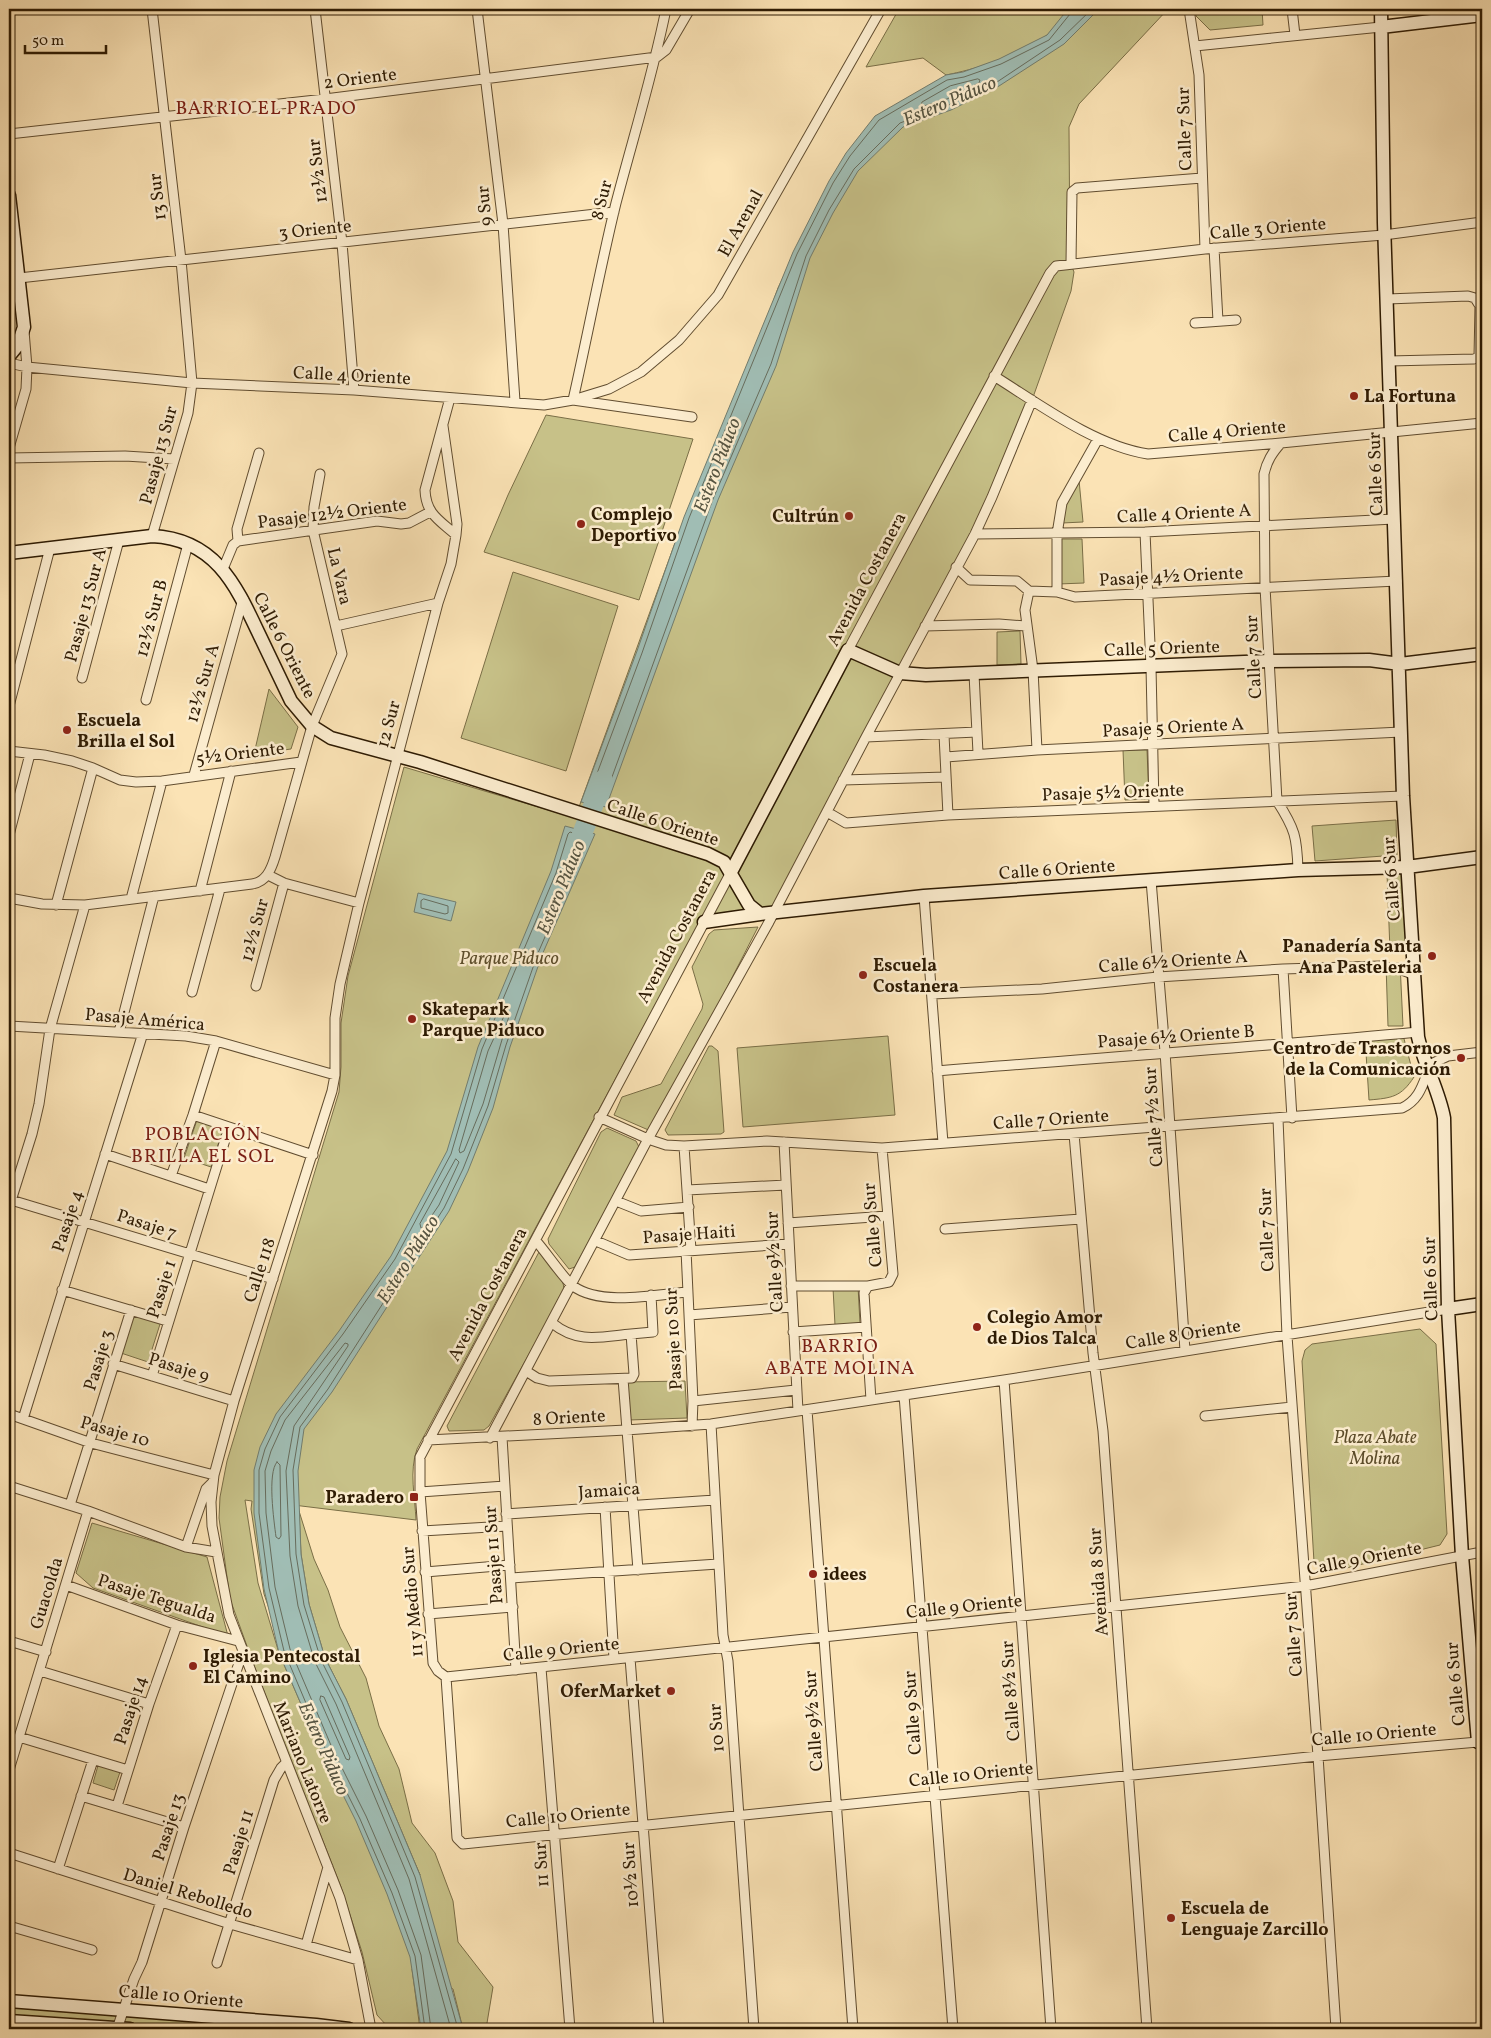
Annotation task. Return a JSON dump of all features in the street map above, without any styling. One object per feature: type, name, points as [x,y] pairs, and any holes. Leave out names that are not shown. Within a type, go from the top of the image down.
[{"type":"street","name":"13 Sur","points":[[152,9],[181,260],[192,383]]},
{"type":"street","name":"12½ Sur","points":[[315,9],[342,242],[354,390]]},
{"type":"street","name":"9 Sur","points":[[477,9],[503,224],[515,401]]},
{"type":"street","name":"8 Sur","points":[[573,400],[614,212],[637,122],[657,56],[666,9]]},
{"type":"street","points":[[657,56],[666,50],[690,9]]},
{"type":"street","name":"El Arenal","points":[[573,400],[609,389],[641,372],[679,340],[718,295],[881,9]]},
{"type":"street","name":"Calle 7 Sur","points":[[1189,9],[1199,75],[1202,178],[1218,321]]},
{"type":"street","points":[[1292,9],[1295,35]]},
{"type":"street","name":"Calle 6 Sur","points":[[1381,9],[1384,234],[1407,867],[1420,1048],[1440,1101],[1444,1118],[1448,1309],[1462,1556],[1480,1742]]},
{"type":"street","points":[[1195,46],[1482,15]]},
{"type":"street","name":"2 Oriente","points":[[9,134],[325,99],[657,56]]},
{"type":"street","points":[[1071,263],[1072,192],[1077,188],[1202,178]]},
{"type":"street","points":[[9,195],[10,220],[19,278],[27,367],[26,389],[9,448]]},
{"type":"street","name":"3 Oriente","points":[[19,278],[614,212]]},
{"type":"street","name":"Calle 3 Oriente","points":[[1056,266],[1210,249],[1384,234],[1482,222]]},
{"type":"street","name":"Avenida Costanera","points":[[428,1440],[536,1241],[994,376],[1050,273],[1056,266]]},
{"type":"street","points":[[1387,299],[1468,296],[1479,298],[1480,306],[1480,357],[1474,359],[1389,361]]},
{"type":"street","points":[[1195,324],[1236,320]]},
{"type":"street","points":[[9,356],[18,345],[24,327]]},
{"type":"street","name":"Calle 4 Oriente","points":[[9,363],[27,367],[192,383],[354,390],[515,401],[544,405],[573,400],[692,417]]},
{"type":"street","name":"Calle 4 Oriente","points":[[994,376],[1098,439],[1134,452],[1148,454],[1281,444],[1482,423]]},
{"type":"street","name":"Pasaje 13 Sur","points":[[152,536],[188,413],[192,383]]},
{"type":"street","points":[[450,398],[425,490],[426,502],[430,512],[456,535]]},
{"type":"street","points":[[490,1438],[648,1140],[774,913],[975,534],[1032,400]]},
{"type":"street","name":"12 Sur","points":[[335,1075],[335,1018],[340,984],[359,903],[438,602],[451,564],[456,535],[457,524],[443,425]]},
{"type":"street","points":[[1057,592],[1057,534],[1062,503],[1098,439]]},
{"type":"street","name":"Calle 7 Sur","points":[[1281,444],[1272,453],[1266,464],[1264,484],[1266,587],[1277,801],[1292,824],[1298,846],[1298,870]]},
{"type":"street","points":[[238,541],[237,529],[258,453]]},
{"type":"street","points":[[9,458],[125,456],[174,459]]},
{"type":"street","name":"La Vara","points":[[268,875],[275,857],[312,726],[342,654],[314,530],[314,507],[320,474]]},
{"type":"street","name":"Pasaje 12½ Oriente","points":[[223,569],[233,544],[238,541],[377,521],[409,523],[430,512]]},
{"type":"street","name":"Calle 4 Oriente A","points":[[975,534],[1145,532],[1394,519]]},
{"type":"street","points":[[1145,532],[1151,667],[1154,806]]},
{"type":"street","name":"Calle 6 Oriente","points":[[9,553],[152,536],[166,537],[188,544],[206,553],[223,569],[242,599],[291,701],[312,726],[331,738],[568,809],[708,854],[724,862],[749,905],[760,914],[924,896],[1298,870],[1407,867],[1482,858]]},
{"type":"street","name":"Pasaje 13 Sur A","points":[[82,678],[119,540]]},
{"type":"street","name":"12½ Sur B","points":[[146,700],[188,544]]},
{"type":"street","points":[[9,706],[50,548]]},
{"type":"street","name":"Pasaje 4½ Oriente","points":[[956,567],[970,580],[1017,581],[1029,591],[1057,592],[1075,597],[1147,595],[1397,581]]},
{"type":"street","points":[[1029,591],[1025,610],[1033,670],[1037,750]]},
{"type":"street","name":"12½ Sur A","points":[[194,775],[242,599]]},
{"type":"street","points":[[336,626],[438,602]]},
{"type":"street","points":[[926,626],[999,624],[1026,626]]},
{"type":"street","name":"Calle 5 Oriente","points":[[848,650],[900,673],[926,675],[1270,661],[1369,660],[1400,664],[1482,654]]},
{"type":"street","points":[[974,674],[978,753]]},
{"type":"street","points":[[866,737],[944,735],[977,732]]},
{"type":"street","name":"Pasaje 5 Oriente A","points":[[946,757],[978,753],[1401,732]]},
{"type":"street","points":[[944,735],[948,815]]},
{"type":"street","name":"5½ Oriente","points":[[9,751],[59,758],[93,768],[111,777],[128,782],[162,781],[194,775],[301,762]]},
{"type":"street","points":[[9,835],[30,754]]},
{"type":"street","points":[[56,905],[93,768]]},
{"type":"street","points":[[200,891],[231,771]]},
{"type":"street","points":[[843,780],[946,776]]},
{"type":"street","points":[[131,899],[162,781]]},
{"type":"street","name":"Pasaje 5½ Oriente","points":[[827,812],[846,823],[948,815],[1403,796]]},
{"type":"street","points":[[9,898],[56,905],[84,905],[220,890],[260,883],[268,875],[284,883],[359,903]]},
{"type":"street","name":"Calle 7½ Sur","points":[[1151,880],[1165,1052],[1185,1351]]},
{"type":"street","name":"12½ Sur","points":[[256,986],[284,883]]},
{"type":"street","points":[[192,992],[220,890]]},
{"type":"street","points":[[119,1032],[154,896]]},
{"type":"street","points":[[924,896],[943,1143]]},
{"type":"street","points":[[10,1204],[32,1134],[39,1104],[50,1029],[84,905]]},
{"type":"street","points":[[704,922],[724,921],[760,914]]},
{"type":"street","name":"Calle 6½ Oriente A","points":[[932,994],[1042,989],[1158,977],[1282,969],[1380,966],[1402,970],[1415,975]]},
{"type":"street","points":[[1282,969],[1292,1118]]},
{"type":"street","name":"Pasaje América","points":[[9,1026],[180,1036],[216,1042],[335,1075]]},
{"type":"street","name":"Pasaje 6½ Oriente B","points":[[937,1071],[1418,1032]]},
{"type":"street","name":"Pasaje 4","points":[[23,1418],[143,1033]]},
{"type":"street","points":[[171,1176],[216,1042]]},
{"type":"street","name":"Calle 7 Oriente","points":[[600,1117],[648,1140],[666,1145],[684,1146],[767,1141],[882,1148],[1292,1118],[1402,1108],[1415,1099],[1431,1064],[1441,1058],[1482,1052]]},
{"type":"street","name":"Calle 118","points":[[186,1547],[206,1489],[214,1478],[234,1401],[313,1155],[335,1075]]},
{"type":"street","points":[[193,1115],[313,1155]]},
{"type":"street","name":"Calle 7 Sur","points":[[1278,1118],[1286,1336],[1318,1756],[1336,2029]]},
{"type":"street","name":"Pasaje 1","points":[[152,1376],[167,1321],[190,1254],[229,1127]]},
{"type":"street","name":"Avenida 8 Sur","points":[[1074,1134],[1080,1219],[1104,1431],[1115,1606],[1130,1776],[1146,2029]]},
{"type":"street","name":"Calle 9½ Sur","points":[[784,1142],[796,1390],[802,1410],[823,1638],[853,2029]]},
{"type":"street","name":"Pasaje 10 Sur","points":[[684,1146],[689,1207],[687,1292],[693,1401],[692,1426]]},
{"type":"street","name":"Calle 9 Sur","points":[[871,1400],[864,1293],[868,1286],[889,1282],[892,1274],[882,1148]]},
{"type":"street","points":[[105,1154],[209,1189]]},
{"type":"street","points":[[687,1190],[786,1185]]},
{"type":"street","points":[[616,1201],[641,1212],[689,1207]]},
{"type":"street","name":"Pasaje 7","points":[[10,1204],[84,1221],[272,1278]]},
{"type":"street","points":[[788,1222],[887,1216]]},
{"type":"street","points":[[945,1229],[1080,1219]]},
{"type":"street","points":[[536,1241],[572,1285],[592,1296],[620,1297],[687,1292]]},
{"type":"street","name":"Pasaje Haiti","points":[[596,1241],[629,1255],[788,1244]]},
{"type":"street","points":[[792,1286],[868,1286]]},
{"type":"street","points":[[62,1290],[167,1321]]},
{"type":"street","points":[[552,1323],[569,1335],[579,1337],[652,1332],[651,1295]]},
{"type":"street","name":"Calle 8 Oriente","points":[[711,1424],[1096,1366],[1482,1304]]},
{"type":"street","points":[[689,1315],[792,1308]]},
{"type":"street","name":"Pasaje 3","points":[[70,1505],[131,1310]]},
{"type":"street","points":[[794,1332],[866,1327]]},
{"type":"street","points":[[526,1371],[537,1378],[549,1381],[632,1378],[634,1374],[631,1334]]},
{"type":"street","name":"Pasaje 9","points":[[113,1364],[234,1401]]},
{"type":"street","points":[[623,1379],[638,1570]]},
{"type":"street","name":"Calle 8½ Sur","points":[[1004,1380],[1051,2029]]},
{"type":"street","points":[[693,1401],[796,1390]]},
{"type":"street","name":"Calle 9 Sur","points":[[904,1395],[953,2029]]},
{"type":"street","points":[[1205,1416],[1292,1406]]},
{"type":"street","name":"Pasaje 10","points":[[9,1414],[91,1442],[214,1478]]},
{"type":"street","name":"8 Oriente","points":[[428,1440],[490,1438],[711,1424]]},
{"type":"street","name":"10 Sur","points":[[711,1424],[718,1564],[724,1648],[728,1661],[754,2029]]},
{"type":"street","name":"Pasaje 11 Sur","points":[[502,1437],[516,1670]]},
{"type":"street","name":"11 y Medio Sur","points":[[428,1440],[420,1457],[419,1464],[428,1614],[433,1663],[438,1671],[446,1677]]},
{"type":"street","name":"Mariano Latorre","points":[[214,1478],[212,1526],[224,1598],[242,1654],[345,1914],[358,1960],[371,2029]]},
{"type":"street","points":[[9,1486],[88,1511],[186,1547],[216,1552]]},
{"type":"street","points":[[420,1492],[505,1486]]},
{"type":"street","name":"Jamaica","points":[[506,1514],[715,1500]]},
{"type":"street","points":[[605,1507],[614,1659]]},
{"type":"street","name":"Guacolda","points":[[9,1770],[88,1511]]},
{"type":"street","points":[[422,1531],[507,1526]]},
{"type":"street","name":"Calle 9 Oriente","points":[[446,1677],[1305,1586],[1482,1552]]},
{"type":"street","points":[[511,1578],[718,1564]]},
{"type":"street","points":[[425,1572],[510,1565]]},
{"type":"street","name":"Pasaje Tegualda","points":[[66,1585],[177,1625],[238,1641]]},
{"type":"street","points":[[428,1614],[513,1607]]},
{"type":"street","name":"Pasaje 14","points":[[118,1806],[148,1704],[177,1625]]},
{"type":"street","points":[[9,1641],[46,1652]]},
{"type":"street","name":"Pasaje 13","points":[[117,2029],[162,1902],[184,1827],[242,1654]]},
{"type":"street","name":"10½ Sur","points":[[630,1658],[659,2029]]},
{"type":"street","name":"11 Sur","points":[[541,1668],[570,2029]]},
{"type":"street","points":[[40,1671],[148,1704]]},
{"type":"street","name":"Calle 10 Oriente","points":[[446,1677],[457,1838],[463,1844],[1318,1756],[1480,1742]]},
{"type":"street","points":[[19,1737],[128,1770]]},
{"type":"street","points":[[58,1869],[93,1760]]},
{"type":"street","name":"Pasaje 11","points":[[217,1963],[274,1780],[286,1763]]},
{"type":"street","points":[[81,1796],[184,1827]]},
{"type":"street","name":"Daniel Rebolledo","points":[[9,1854],[230,1924],[358,1960]]},
{"type":"street","points":[[306,1945],[328,1868]]},
{"type":"street","points":[[9,1926],[92,1950]]},
{"type":"street","name":"Calle 10 Oriente","points":[[9,2001],[349,2029]]},
{"type":"street","points":[[9,2021],[40,2026],[130,2029]]},
{"type":"green space","points":[[899,9],[1072,9],[1056,27],[1029,48],[1007,58],[968,70],[946,75],[923,58],[866,67]]},
{"type":"green space","name":"Parque Piduco","points":[[1078,9],[1168,9],[1079,104],[1069,127],[1070,262],[1074,272],[1071,291],[1032,400],[974,531],[773,911],[699,923],[417,1449],[413,1466],[416,1520],[285,1504],[286,1569],[420,1875],[346,1699],[325,1658],[309,1604],[301,1554],[299,1511],[314,1559],[328,1590],[340,1627],[366,1678],[379,1726],[399,1769],[412,1823],[435,1853],[453,1901],[458,1942],[493,1987],[486,2029],[463,2029],[453,1989],[412,1969],[420,2029],[387,2026],[377,2015],[362,1952],[341,1887],[256,1671],[230,1599],[219,1518],[220,1497],[227,1461],[339,1092],[341,1023],[348,976],[404,767],[575,818],[679,532],[742,389],[778,288],[816,210],[845,161],[1062,29]],"holes":[[[245,1500],[252,1501],[251,1509],[264,1594],[290,1669],[339,1787],[323,1755],[279,1653],[258,1583]]]},
{"type":"green space","points":[[1196,9],[1262,9],[1263,25],[1210,30],[1196,16]]},
{"type":"green space","name":"Complejo Deportivo","points":[[546,415],[693,439],[639,600],[484,552],[508,495]]},
{"type":"green space","points":[[1079,480],[1083,522],[1062,523],[1066,499]]},
{"type":"green space","points":[[1059,539],[1082,539],[1084,583],[1058,584]]},
{"type":"green space","name":"Complejo Deportivo","points":[[513,572],[618,606],[566,771],[461,738]]},
{"type":"green space","points":[[1020,631],[1021,664],[997,665],[997,632]]},
{"type":"green space","points":[[269,689],[298,727],[291,749],[254,754]]},
{"type":"green space","points":[[1123,750],[1147,750],[1149,799],[1125,800]]},
{"type":"green space","points":[[1396,820],[1397,855],[1315,861],[1312,826]]},
{"type":"green space","points":[[1403,872],[1406,950],[1390,951],[1387,873]]},
{"type":"green space","points":[[758,927],[653,1132],[614,1115],[622,1097],[661,1084],[702,1009],[703,1004],[692,967],[709,934],[714,930]]},
{"type":"green space","points":[[1400,963],[1403,1026],[1388,1026],[1386,964]]},
{"type":"green space","points":[[1403,1035],[1414,1077],[1400,1093],[1390,1097],[1369,1100],[1365,1037]]},
{"type":"green space","points":[[888,1036],[895,1115],[743,1127],[737,1048]]},
{"type":"green space","points":[[709,1046],[718,1051],[724,1132],[721,1134],[668,1135],[665,1130]]},
{"type":"green space","points":[[198,1117],[224,1126],[211,1167],[184,1158]]},
{"type":"green space","points":[[607,1128],[636,1141],[639,1147],[575,1267],[569,1269],[549,1244],[548,1239],[601,1132]]},
{"type":"green space","points":[[539,1252],[563,1282],[563,1293],[489,1426],[484,1430],[449,1431],[447,1426]]},
{"type":"green space","points":[[858,1286],[860,1324],[835,1325],[833,1288]]},
{"type":"green space","points":[[134,1312],[161,1321],[148,1362],[121,1353]]},
{"type":"green space","name":"Plaza Abate Molina","points":[[1420,1329],[1436,1344],[1447,1534],[1440,1545],[1326,1573],[1314,1562],[1302,1361],[1305,1350],[1312,1344]]},
{"type":"green space","points":[[685,1381],[687,1418],[629,1420],[625,1382]]},
{"type":"green space","points":[[92,1523],[207,1557],[228,1636],[93,1588],[76,1573]]},
{"type":"green space","points":[[99,1762],[121,1769],[114,1790],[93,1783]]},
{"type":"green space","points":[[9,2003],[324,2029],[157,2029],[9,2020]]},
{"type":"water","points":[[1068,9],[1099,9],[1064,44],[999,86],[951,110],[903,127],[858,171],[833,213],[810,258],[776,366],[718,500],[606,807],[581,802],[684,517],[793,252],[829,181],[846,153],[875,116],[946,75],[963,72],[999,59],[1047,35]]},
{"type":"water","points":[[565,826],[595,834],[542,955],[510,1047],[493,1108],[468,1171],[449,1211],[332,1392],[304,1429],[298,1471],[301,1554],[309,1604],[325,1658],[346,1699],[420,1875],[463,2029],[421,2029],[410,1957],[387,1894],[356,1821],[323,1755],[279,1653],[264,1589],[254,1513],[254,1470],[260,1447],[276,1414],[339,1331],[391,1256],[447,1151],[478,1047],[551,871]]},
{"type":"water","points":[[418,893],[456,902],[451,921],[414,912]]},
{"type":"waterway","name":"Estero Piduco","points":[[574,855],[603,780]]},
{"type":"place","name":"La Fortuna","points":[[1354,396]]},
{"type":"place","name":"Cultrún","points":[[849,516]]},
{"type":"place","name":"Complejo Deportivo","points":[[581,524]]},
{"type":"place","name":"Escuela Brilla el Sol","points":[[67,730]]},
{"type":"place","name":"Panadería Santa Ana Pasteleria","points":[[1432,956]]},
{"type":"place","name":"Escuela Costanera","points":[[863,975]]},
{"type":"place","name":"Skatepark Parque Piduco","points":[[412,1019]]},
{"type":"place","name":"Centro de Trastornos de la Comunicación","points":[[1461,1058]]},
{"type":"place","name":"Colegio Amor de Dios Talca","points":[[977,1327]]},
{"type":"place","name":"Paradero","points":[[414,1497]]},
{"type":"place","name":"idees","points":[[813,1574]]},
{"type":"place","name":"Iglesia Pentecostal El Camino","points":[[193,1666]]},
{"type":"place","name":"OferMarket","points":[[671,1691]]},
{"type":"place","name":"Escuela de Lenguaje Zarcillo","points":[[1171,1918]]},
{"type":"district","name":"BARRIO EL PRADO","points":[[266,107]]},
{"type":"district","name":"POBLACIÓN BRILLA EL SOL","points":[[203,1144]]},
{"type":"district","name":"BARRIO ABATE MOLINA","points":[[840,1356]]}]
